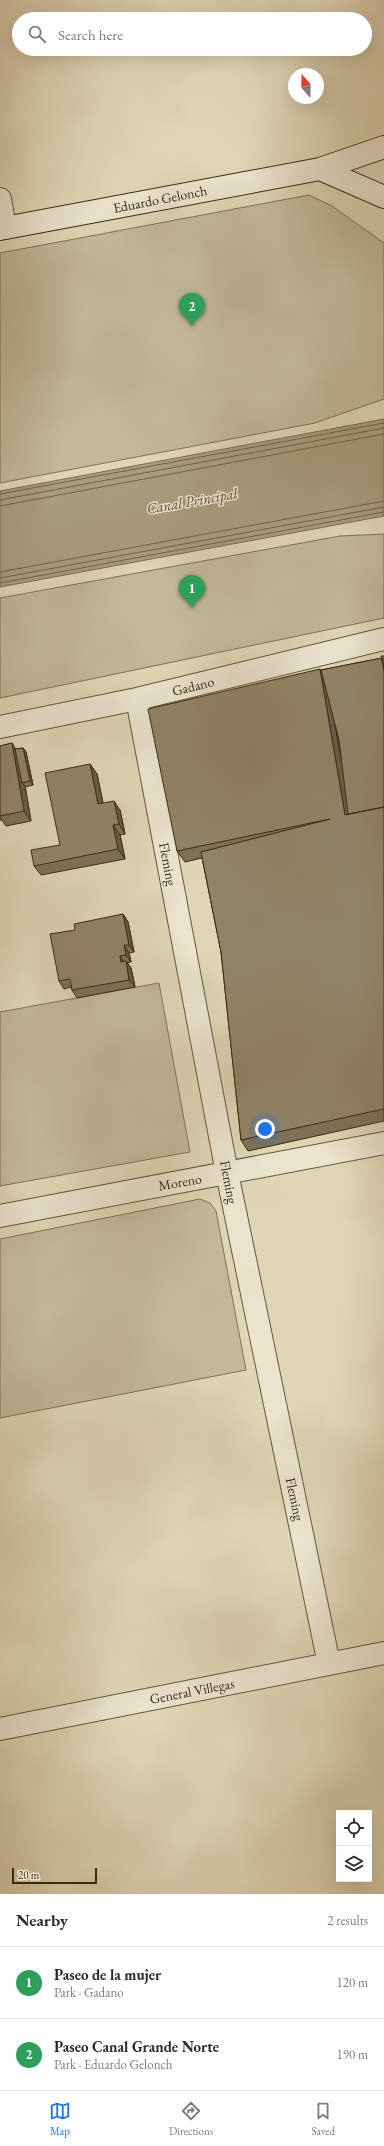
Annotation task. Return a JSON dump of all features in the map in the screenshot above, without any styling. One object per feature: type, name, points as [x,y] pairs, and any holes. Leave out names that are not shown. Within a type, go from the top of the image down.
[{"type":"street","name":"Eduardo Gelonch","points":[[2,228],[320,169],[384,147]]},
{"type":"street","points":[[320,169],[384,197]]},
{"type":"street","points":[[0,199],[2,228]]},
{"type":"street","name":"Gadano","points":[[0,727],[137,699],[384,639]]},
{"type":"street","name":"Fleming","points":[[137,699],[227,1173],[329,1664]]},
{"type":"street","name":"Moreno","points":[[0,1216],[384,1143]]},
{"type":"street","name":"General Villegas","points":[[0,1729],[384,1653]]},
{"type":"shaded area","points":[[309,195],[332,206],[384,243],[384,399],[315,423],[0,483],[0,253]]},
{"type":"shaded area","points":[[384,534],[384,618],[0,698],[0,598],[340,536]]},
{"type":"shaded area","points":[[159,983],[190,1152],[0,1186],[0,1012]]},
{"type":"shaded area","points":[[200,1199],[210,1203],[216,1211],[246,1370],[0,1418],[0,1239]]},
{"type":"water","name":"Canal Principal","points":[[384,419],[384,516],[0,587],[0,491]]},
{"type":"building","points":[[381,656],[384,656],[384,670]]},
{"type":"building","points":[[382,658],[384,670],[384,807],[348,814],[339,740],[321,670]]},
{"type":"building","points":[[320,669],[345,815],[384,807],[384,1109],[241,1140],[221,952],[201,852],[330,819],[177,851],[148,709]]},
{"type":"building","points":[[12,743],[24,811],[0,816],[0,746]]},
{"type":"building","points":[[23,748],[30,781],[22,783],[15,749]]},
{"type":"building","points":[[90,764],[98,804],[114,801],[119,824],[113,825],[118,849],[34,866],[31,850],[60,845],[45,773]]},
{"type":"building","points":[[123,914],[129,945],[124,945],[126,955],[120,956],[121,962],[126,961],[129,980],[72,990],[70,979],[59,981],[50,934],[75,930],[74,924]]},
{"type":"place","name":"Paseo Canal Grande Norte","points":[[192,326]]},
{"type":"place","name":"Paseo de la mujer","points":[[192,608]]}]
